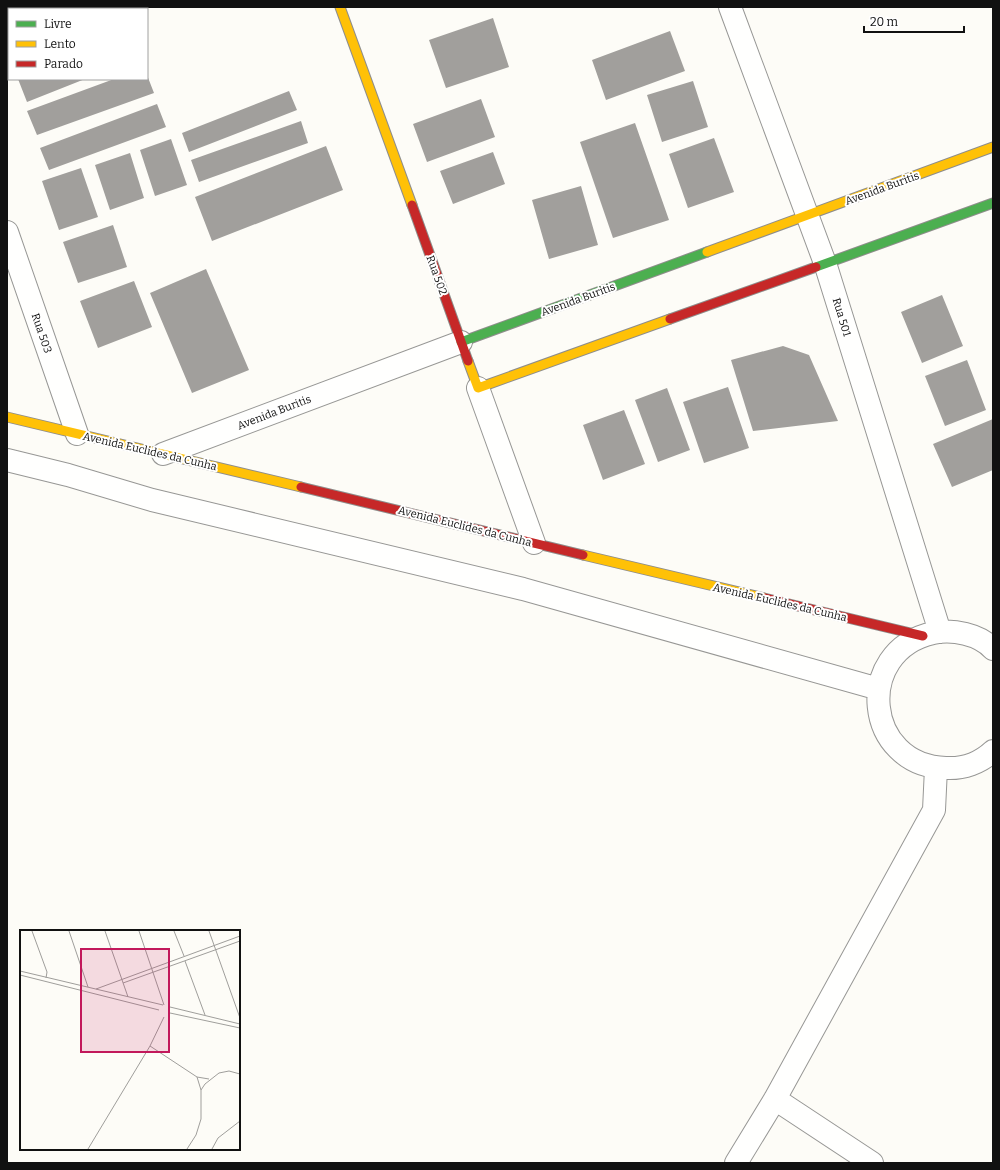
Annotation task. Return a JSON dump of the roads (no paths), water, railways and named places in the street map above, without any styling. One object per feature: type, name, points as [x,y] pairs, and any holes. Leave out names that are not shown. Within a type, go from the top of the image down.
[{"type":"street","name":"Rua 502","points":[[340,7],[534,543]]},
{"type":"street","name":"Rua 501","points":[[730,7],[825,263],[932,634]]},
{"type":"street","name":"Avenida Buritis","points":[[163,454],[461,342],[993,147]]},
{"type":"street","points":[[478,388],[993,203]]},
{"type":"street","name":"Rua 503","points":[[7,232],[77,434]]},
{"type":"street","name":"Avenida Euclides da Cunha","points":[[7,417],[534,543],[932,634]]},
{"type":"street","points":[[7,460],[68,475],[152,500],[523,589],[879,689]]},
{"type":"street","points":[[993,649],[976,637],[958,632],[932,634],[907,644],[894,656],[884,672],[879,689],[878,707],[882,724],[891,740],[903,754],[918,763],[936,768],[954,768],[971,765],[993,751]]},
{"type":"street","points":[[736,1163],[775,1099],[934,810],[936,768]]},
{"type":"street","points":[[775,1099],[872,1163]]}]
